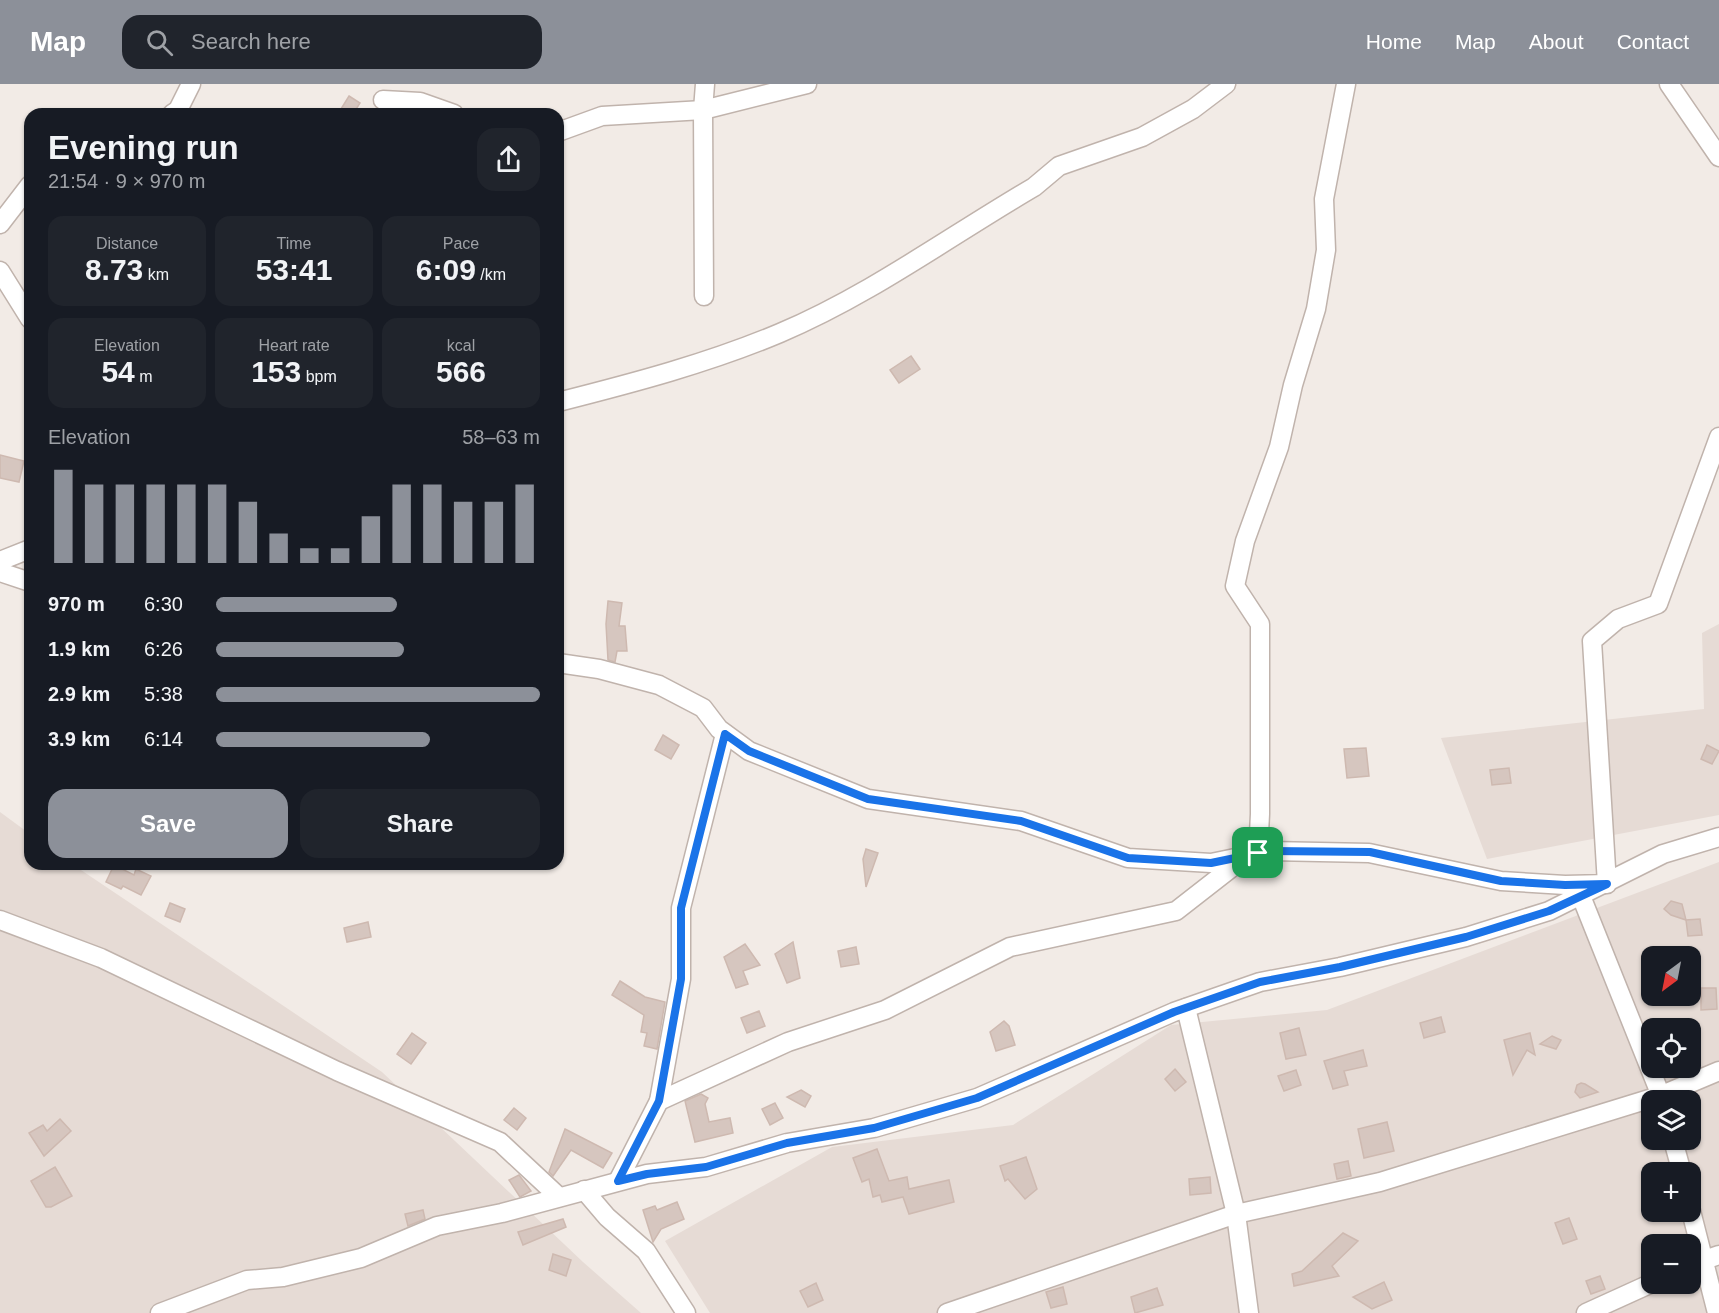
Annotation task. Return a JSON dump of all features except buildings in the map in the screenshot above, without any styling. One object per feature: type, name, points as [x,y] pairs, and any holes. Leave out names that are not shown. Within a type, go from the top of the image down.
[{"type":"street","points":[[179,108],[191,84]]},
{"type":"street","points":[[704,296],[703,110],[705,84]]},
{"type":"street","points":[[564,130],[602,116],[703,110],[807,84]]},
{"type":"street","points":[[564,400],[664,374],[781,332],[861,293],[1034,187],[1059,166],[1142,138],[1193,109],[1226,84]]},
{"type":"street","points":[[659,1101],[788,1042],[885,1010],[1010,947],[1176,911],[1253,854],[1260,814],[1260,624],[1235,586],[1245,541],[1279,447],[1293,385],[1316,309],[1326,250],[1324,199],[1346,84]]},
{"type":"street","points":[[1669,84],[1719,157]]},
{"type":"street","points":[[382,100],[420,102],[437,108]]},
{"type":"street","points":[[0,224],[24,192]]},
{"type":"street","points":[[0,271],[24,310]]},
{"type":"street","points":[[1607,884],[1592,641],[1618,619],[1658,604],[1719,437]]},
{"type":"street","points":[[0,561],[24,551]]},
{"type":"street","points":[[0,572],[24,580]]},
{"type":"street","points":[[564,664],[599,669],[660,685],[703,708],[725,734],[749,751],[868,799],[1021,821],[1128,858],[1211,863],[1269,851],[1370,852],[1501,881],[1565,885],[1607,884]]},
{"type":"street","points":[[618,1181],[659,1101],[681,979],[681,908],[725,734]]},
{"type":"street","points":[[160,1313],[247,1280],[283,1277],[361,1258],[437,1226],[647,1174],[706,1167],[787,1143],[874,1128],[977,1098],[1186,1008],[1260,982],[1340,967],[1466,937],[1549,911],[1663,854],[1719,837]]},
{"type":"street","points":[[1581,896],[1660,1090]]},
{"type":"street","points":[[0,920],[100,958],[337,1071],[500,1142],[559,1197]]},
{"type":"street","points":[[1186,1008],[1236,1214],[1249,1313]]},
{"type":"street","points":[[1680,1090],[1719,1071]]},
{"type":"street","points":[[947,1313],[1236,1214],[1380,1182],[1641,1105]]},
{"type":"street","points":[[584,1190],[607,1217],[646,1251],[686,1313]]},
{"type":"street","points":[[1694,1222],[1717,1313]]},
{"type":"street","points":[[1586,1313],[1641,1288]]},
{"type":"shaded area","points":[[1719,624],[1719,815],[1487,859],[1441,738],[1704,709],[1702,633]]},
{"type":"shaded area","points":[[0,812],[24,830],[24,870],[81,870],[382,1072],[583,1262],[641,1313],[0,1313]]},
{"type":"shaded area","points":[[1719,862],[1719,1313],[710,1313],[665,1241],[832,1147],[1013,1125],[1171,1025],[1327,1010]]},
{"type":"route","points":[[725,734],[749,751],[868,799],[1021,821],[1128,858],[1211,863],[1258,853],[1269,851],[1370,852],[1501,881],[1565,885],[1607,884],[1549,911],[1466,937],[1340,967],[1260,982],[1174,1012],[977,1098],[874,1128],[787,1143],[706,1167],[647,1174],[618,1181],[659,1101],[681,979],[681,908],[725,734]]}]
